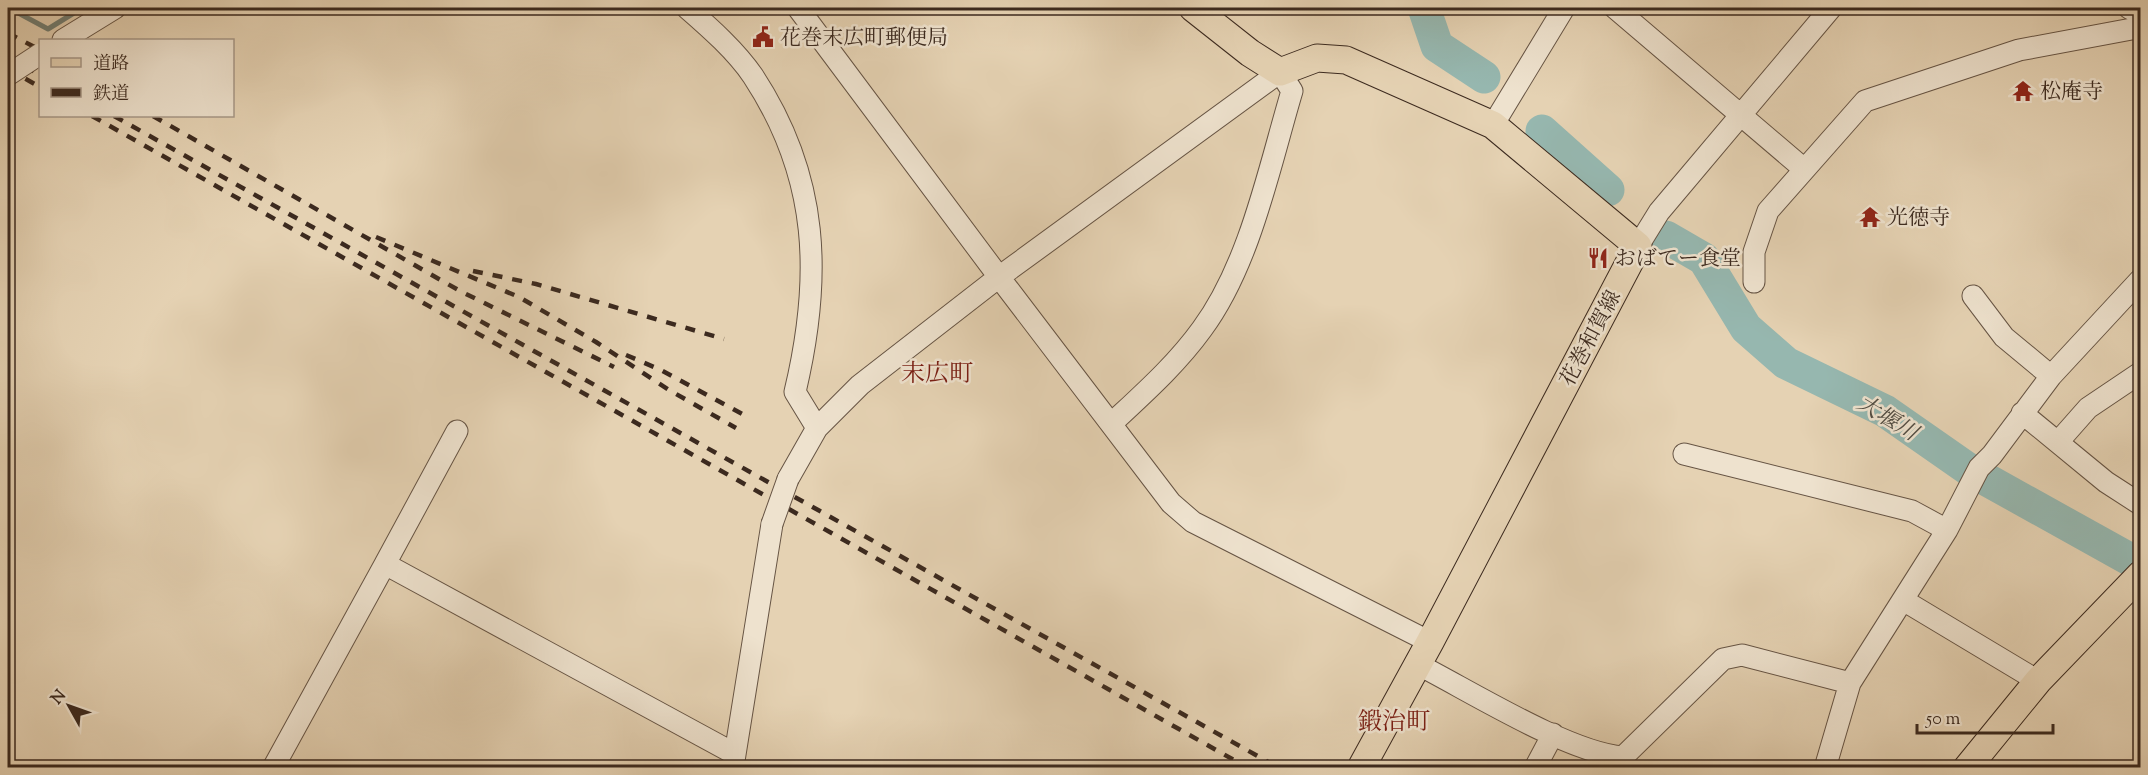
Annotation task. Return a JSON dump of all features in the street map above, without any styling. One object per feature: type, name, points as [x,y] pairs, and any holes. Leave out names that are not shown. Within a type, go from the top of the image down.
[{"type":"main road","points":[[1193,8],[1250,53],[1281,72],[1317,58],[1346,60],[1493,125],[1638,246]]},
{"type":"main road","name":"花巻和賀線","points":[[1361,768],[1425,653],[1638,246]]},
{"type":"main road","points":[[1967,768],[2038,681],[2140,575]]},
{"type":"street","points":[[65,39],[115,8]]},
{"type":"street","points":[[687,8],[710,28],[752,75],[782,126],[801,180],[812,237],[811,282],[806,343],[795,392],[817,428]]},
{"type":"street","points":[[798,8],[1111,424],[1171,502],[1193,522],[1425,653],[1553,734],[1609,756],[1623,757],[1704,675],[1723,659],[1742,655],[1850,682]]},
{"type":"street","points":[[1493,125],[1564,8]]},
{"type":"street","points":[[1615,8],[1804,169]]},
{"type":"street","points":[[1638,246],[1659,212],[1831,8]]},
{"type":"street","points":[[2129,8],[2140,14]]},
{"type":"street","points":[[1754,282],[1754,252],[1768,211],[1865,101],[2019,50],[2138,28],[2140,23]]},
{"type":"street","points":[[8,75],[39,55]]},
{"type":"street","points":[[385,564],[734,761],[772,524],[788,478],[817,428],[860,386],[999,277],[1281,72],[1292,91],[1253,221],[1233,274],[1204,327],[1183,354],[1111,424]]},
{"type":"street","points":[[1825,768],[1850,682],[1947,530],[1975,476],[2051,376],[2140,280]]},
{"type":"street","points":[[1972,296],[2004,337],[2051,376]]},
{"type":"street","points":[[2058,442],[2088,408],[2140,373]]},
{"type":"street","points":[[2022,413],[2106,482],[2140,504]]},
{"type":"street","points":[[273,768],[457,431]]},
{"type":"street","points":[[1684,454],[1911,511],[1947,530]]},
{"type":"street","points":[[1903,600],[2038,681]]},
{"type":"street","points":[[1535,768],[1553,734]]},
{"type":"waterway","points":[[9,8],[48,29],[82,8]]},
{"type":"waterway","name":"大堰川","points":[[1424,8],[1437,46],[1484,77]]},
{"type":"waterway","name":"大堰川","points":[[1542,131],[1608,190]]},
{"type":"waterway","name":"大堰川","points":[[1666,237],[1704,259],[1746,328],[1786,363],[1885,411],[1971,471],[2140,565]]},
{"type":"railway","points":[[8,33],[39,49]]},
{"type":"railway","points":[[8,56],[39,74]]},
{"type":"railway","points":[[8,69],[39,86]]},
{"type":"railway","points":[[94,117],[1248,768]]},
{"type":"railway","points":[[116,117],[1279,768]]},
{"type":"railway","points":[[155,117],[460,291],[614,367]]},
{"type":"railway","points":[[376,237],[519,297],[596,342],[669,390],[736,428]]},
{"type":"railway","points":[[473,271],[536,284],[724,339]]},
{"type":"railway","points":[[626,355],[661,370],[746,416]]},
{"type":"place","name":"花巻末広町郵便局","points":[[763,37]]},
{"type":"place","name":"松庵寺","points":[[2023,91]]},
{"type":"place","name":"光徳寺","points":[[1870,217]]},
{"type":"place","name":"おばてー食堂","points":[[1598,258]]},
{"type":"district","name":"末広町","points":[[937,373]]},
{"type":"district","name":"鍛治町","points":[[1394,721]]}]
